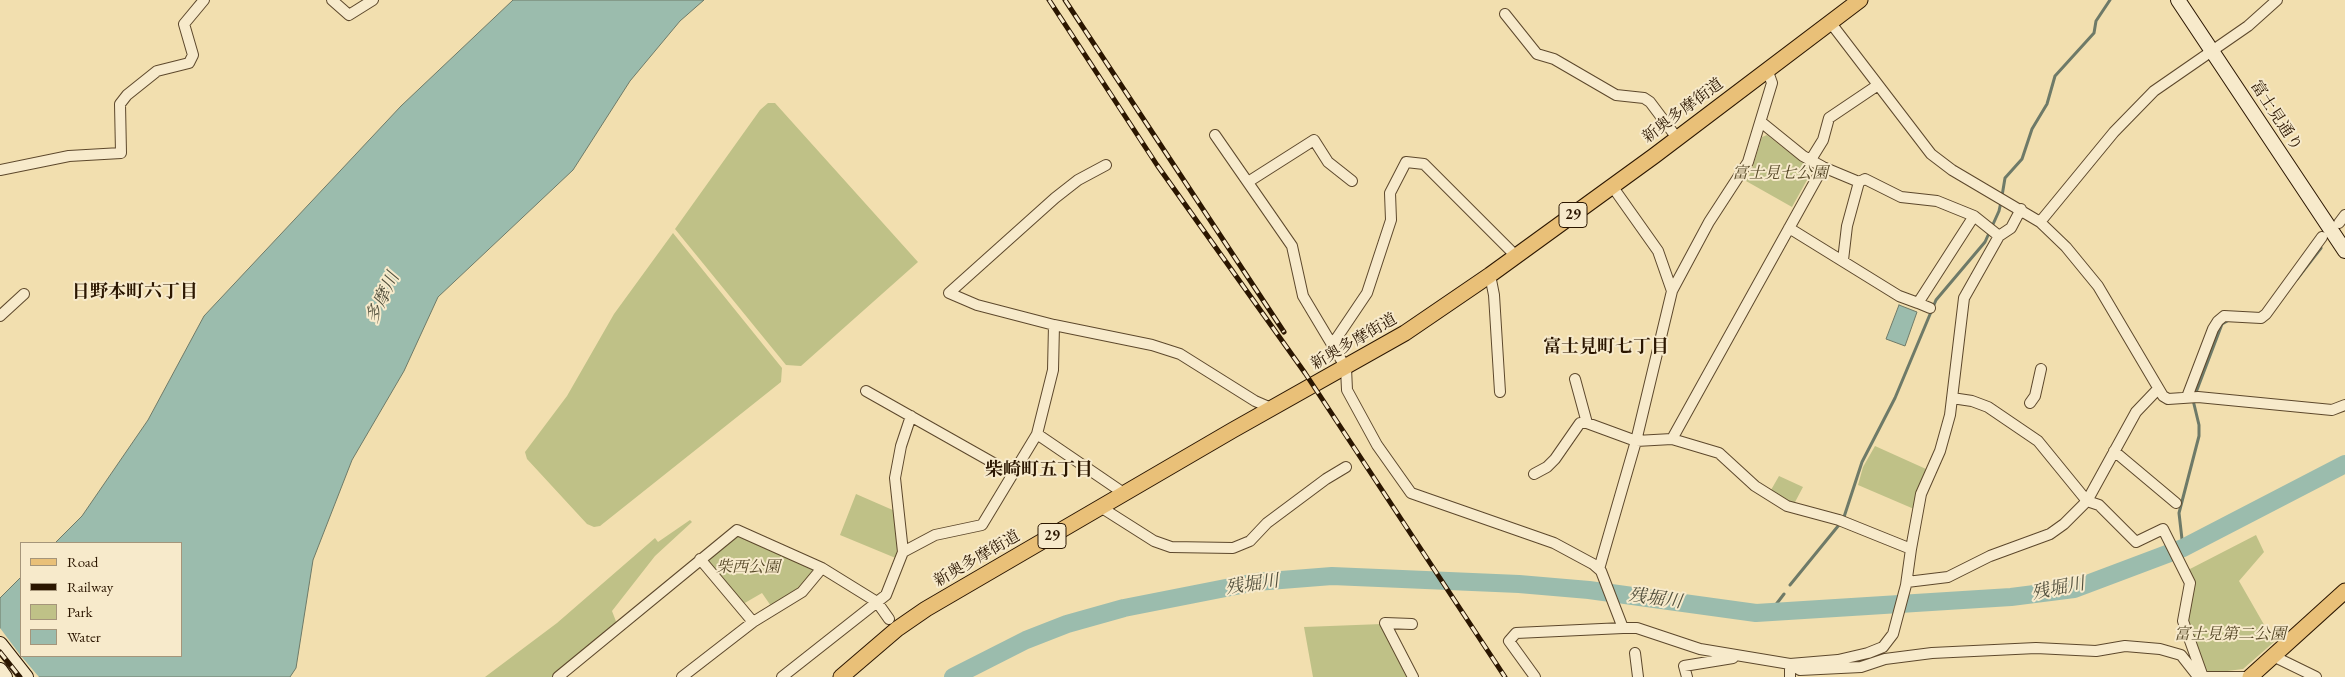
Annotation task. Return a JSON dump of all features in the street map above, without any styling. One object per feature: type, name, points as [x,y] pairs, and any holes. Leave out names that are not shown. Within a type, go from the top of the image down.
[{"type":"main road","name":"新奥多摩街道","points":[[842,677],[897,630],[926,609],[1271,408],[1346,368],[1405,333],[1490,275],[1612,186],[1860,0]]},
{"type":"main road","points":[[2250,677],[2345,591]]},
{"type":"street","points":[[0,170],[69,156],[121,153],[120,104],[127,95],[157,72],[189,63],[194,55],[184,24],[204,0]]},
{"type":"street","points":[[332,0],[349,15],[373,0]]},
{"type":"street","name":"富士見通り","points":[[2178,0],[2344,251]]},
{"type":"street","points":[[2040,222],[2130,113],[2154,91],[2248,26],[2277,0]]},
{"type":"street","points":[[1505,14],[1536,54],[1554,59],[1616,95],[1644,98],[1650,102],[1677,138]]},
{"type":"street","points":[[1830,22],[1931,154],[1952,170],[2021,208],[2040,222],[2066,247],[2098,286],[2157,390],[2163,396],[2168,398],[2193,397],[2332,410],[2345,405]]},
{"type":"street","points":[[1600,570],[1636,441],[1672,291],[1709,222],[1743,172],[1761,122],[1772,83],[1768,69]]},
{"type":"street","points":[[1810,160],[1822,140],[1830,118],[1878,85]]},
{"type":"street","points":[[1761,122],[1810,160],[1859,182]]},
{"type":"street","points":[[1215,135],[1292,246],[1303,296],[1346,368],[1347,390],[1377,445],[1411,493],[1554,543],[1600,570],[1622,628]]},
{"type":"street","points":[[1248,182],[1314,140],[1328,162],[1352,181]]},
{"type":"street","points":[[1332,345],[1367,293],[1391,220],[1390,193],[1406,162],[1424,164],[1516,256]]},
{"type":"street","points":[[1106,165],[1078,180],[1055,198],[949,293],[977,305],[1054,325],[1152,345],[1180,354],[1255,401],[1271,408]]},
{"type":"street","points":[[1672,439],[1823,167]]},
{"type":"street","points":[[1843,260],[1847,226],[1859,182],[1865,179],[1901,197],[1937,201],[1974,216],[1994,231],[2011,228],[2021,208]]},
{"type":"street","points":[[1612,186],[1658,251],[1672,291]]},
{"type":"street","points":[[1918,303],[1974,216]]},
{"type":"street","points":[[1789,228],[1899,296],[1930,308]]},
{"type":"street","points":[[1687,677],[1684,666],[1729,658],[1790,664],[1838,660],[1868,653],[1883,647],[1889,641],[1907,584],[1921,494],[1940,451],[1950,415],[1964,298],[1994,231]]},
{"type":"street","points":[[2193,397],[2213,329],[2218,321],[2224,316],[2261,318],[2266,314],[2322,237]]},
{"type":"street","points":[[1490,275],[1494,295],[1500,392]]},
{"type":"street","points":[[0,316],[24,294]]},
{"type":"street","points":[[903,552],[935,535],[982,525],[1037,434],[1052,370],[1054,325]]},
{"type":"street","points":[[2030,403],[2035,396],[2041,369]]},
{"type":"street","points":[[1575,379],[1587,423]]},
{"type":"street","points":[[1907,584],[1948,577],[1990,556],[2050,534],[2064,524],[2087,501],[2136,412],[2157,390]]},
{"type":"street","points":[[866,391],[1013,474]]},
{"type":"street","points":[[1952,398],[1972,401],[1988,407],[2038,440],[2087,501],[2099,505],[2136,542],[2163,529],[2190,583],[2182,621],[2203,677]]},
{"type":"street","points":[[782,677],[886,595],[903,552],[895,478],[901,446],[911,416]]},
{"type":"street","points":[[1534,474],[1547,467],[1555,459],[1580,423],[1587,423],[1636,441],[1672,439],[1719,453],[1755,486],[1787,506],[1842,521],[1911,549]]},
{"type":"street","points":[[1037,434],[1125,494]]},
{"type":"street","points":[[2114,451],[2176,503]]},
{"type":"street","points":[[1102,508],[1154,541],[1171,547],[1233,548],[1250,541],[1267,523],[1326,479],[1346,467]]},
{"type":"street","points":[[558,677],[737,530],[822,568],[877,602],[889,618]]},
{"type":"street","points":[[700,559],[753,622]]},
{"type":"street","points":[[682,677],[753,622],[802,592],[822,568]]},
{"type":"street","points":[[1412,624],[1385,623],[1413,677]]},
{"type":"street","points":[[1535,677],[1509,641],[1516,633],[1637,628],[1684,646],[1766,661]]},
{"type":"street","points":[[0,644],[26,677]]},
{"type":"street","points":[[1790,664],[1800,670],[1861,667],[1885,659],[1932,653],[2036,648],[2096,651],[2125,646],[2160,649],[2181,655],[2196,674],[2203,677],[2250,677]]},
{"type":"street","points":[[1634,653],[1638,677]]},
{"type":"street","points":[[2273,656],[2316,677]]},
{"type":"street","points":[[1790,664],[1790,677]]},
{"type":"street","points":[[0,670],[5,677]]},
{"type":"green space","points":[[768,103],[775,103],[918,262],[801,366],[786,365],[675,229],[760,110]]},
{"type":"green space","name":"富士見七公園","points":[[1767,135],[1790,153],[1810,165],[1812,171],[1792,207],[1746,181],[1751,172],[1762,137]]},
{"type":"green space","points":[[673,233],[782,368],[781,382],[600,526],[594,527],[587,524],[527,459],[525,452],[567,396],[614,314]]},
{"type":"green space","points":[[1875,446],[1926,469],[1917,493],[1914,509],[1858,485],[1863,467]]},
{"type":"green space","points":[[1779,476],[1803,487],[1794,504],[1771,490]]},
{"type":"green space","points":[[856,494],[895,511],[900,551],[898,559],[840,535]]},
{"type":"green space","points":[[690,520],[692,522],[655,556],[612,611],[617,624],[554,677],[485,677],[557,623],[655,538],[658,542]]},
{"type":"green space","name":"柴西公園","points":[[739,535],[811,564],[813,572],[799,590],[771,606],[762,593],[743,604],[706,560]]},
{"type":"green space","name":"富士見第二公園","points":[[2256,535],[2264,552],[2239,581],[2274,642],[2243,669],[2212,673],[2204,669],[2187,617],[2188,570]]},
{"type":"green space","points":[[1382,624],[1408,677],[1313,677],[1304,627]]},
{"type":"water","name":"多摩川","points":[[513,0],[704,0],[680,21],[630,81],[573,170],[438,297],[404,371],[352,460],[313,560],[296,668],[290,677],[0,677],[0,598],[20,578],[20,657],[182,657],[182,542],[56,542],[82,516],[148,420],[204,316],[401,106]]},
{"type":"water","points":[[1899,305],[1917,312],[1905,346],[1886,339]]},
{"type":"pier","points":[[0,628],[20,657],[39,677],[0,677]]},
{"type":"waterway","points":[[2002,196],[2005,178],[2022,159],[2032,129],[2047,104],[2055,76],[2094,33],[2096,21],[2110,0]]},
{"type":"waterway","points":[[1790,585],[1843,520],[1862,462],[1895,398],[1936,300],[1985,242],[2001,202]]},
{"type":"waterway","points":[[2297,279],[2321,248]]},
{"type":"waterway","points":[[2195,395],[2222,324],[2229,320]]},
{"type":"waterway","points":[[2183,548],[2179,513],[2199,436],[2199,425],[2193,400]]},
{"type":"waterway","name":"残堀川","points":[[953,677],[1026,640],[1067,624],[1124,608],[1256,582],[1332,576],[1519,584],[1589,590],[1756,613],[2011,597],[2074,589],[2183,548],[2345,464]]},
{"type":"waterway","points":[[1771,611],[1784,594]]},
{"type":"railway","points":[[1049,0],[1157,165],[1305,373],[1505,677]]},
{"type":"railway","points":[[1065,0],[1284,332]]},
{"type":"railway","points":[[0,652],[20,677]]},
{"type":"district","name":"日野本町六丁目","points":[[135,292]]},
{"type":"district","name":"富士見町七丁目","points":[[1606,347]]},
{"type":"district","name":"柴崎町五丁目","points":[[1039,470]]}]
